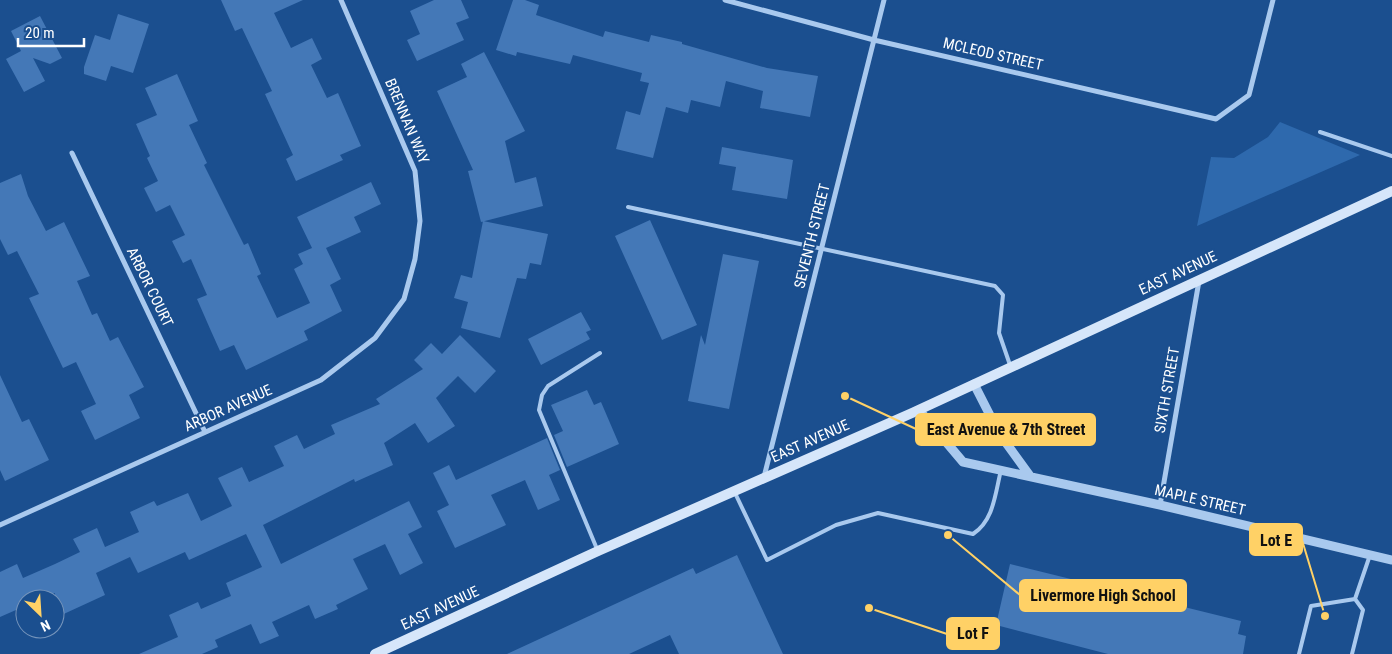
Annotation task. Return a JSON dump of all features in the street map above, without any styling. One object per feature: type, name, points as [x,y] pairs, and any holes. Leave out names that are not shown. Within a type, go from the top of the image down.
[{"type":"main road","name":"EAST AVENUE","points":[[375,654],[734,491],[919,410],[1392,191]]},
{"type":"street","name":"BRENNAN WAY","points":[[341,0],[416,171],[420,221],[415,259]]},
{"type":"street","name":"MCLEOD STREET","points":[[725,0],[874,40],[1216,119],[1249,95],[1273,0]]},
{"type":"street","name":"SEVENTH STREET","points":[[764,478],[884,0]]},
{"type":"street","name":"ARBOR COURT","points":[[72,153],[205,432]]},
{"type":"street","name":"ARBOR AVENUE","points":[[0,525],[321,380],[375,338],[404,299],[415,259]]},
{"type":"street","name":"SIXTH STREET","points":[[1160,505],[1199,280]]},
{"type":"street","points":[[974,384],[999,433],[1030,476]]},
{"type":"street","name":"MAPLE STREET","points":[[919,410],[963,462],[1160,505],[1392,560]]},
{"type":"lane","points":[[1320,132],[1392,156]]},
{"type":"lane","points":[[628,207],[995,286],[1002,295],[999,333],[1010,367]]},
{"type":"lane","points":[[598,552],[539,410],[542,395],[548,386],[600,353]]},
{"type":"lane","points":[[734,491],[767,560],[836,525],[878,513],[974,534],[985,527],[990,517],[1001,470]]},
{"type":"lane","points":[[1355,598],[1370,555]]},
{"type":"lane","points":[[1299,654],[1311,606],[1355,598]]},
{"type":"lane","points":[[1352,654],[1363,610],[1355,598]]},
{"type":"shaded area","points":[[1280,122],[1360,155],[1197,226],[1211,157],[1234,158],[1268,137]]},
{"type":"building","points":[[221,0],[303,0],[274,13],[291,48],[312,38],[322,59],[311,65],[327,98],[338,93],[361,146],[340,155],[343,160],[296,181],[286,159],[293,155],[265,94],[272,91],[242,28],[235,31]]},
{"type":"building","points":[[434,0],[461,0],[469,18],[456,23],[464,40],[417,61],[407,40],[420,34],[410,11]]},
{"type":"building","points":[[513,0],[525,0],[539,5],[536,15],[603,37],[605,31],[649,42],[651,35],[682,42],[682,44],[767,68],[818,76],[810,117],[760,108],[763,91],[726,81],[720,107],[691,100],[688,113],[666,107],[653,158],[616,149],[626,111],[640,115],[649,83],[640,81],[642,73],[573,55],[570,64],[517,52],[516,56],[496,50]]},
{"type":"building","points":[[118,14],[149,24],[133,73],[111,66],[106,81],[84,74],[84,67],[95,35],[110,40]]},
{"type":"building","points":[[40,16],[62,58],[50,64],[33,58],[45,81],[24,92],[6,59],[21,51],[11,31]]},
{"type":"building","points":[[484,52],[525,131],[505,141],[515,183],[536,177],[543,206],[481,222],[468,171],[473,170],[437,91],[467,77],[461,64]]},
{"type":"building","points":[[177,74],[198,121],[189,125],[207,163],[204,165],[244,245],[248,243],[261,274],[257,276],[277,318],[310,303],[294,269],[303,264],[298,254],[312,248],[297,217],[371,182],[381,204],[354,217],[361,232],[326,248],[341,279],[330,285],[342,311],[304,331],[308,340],[246,370],[234,345],[220,351],[197,299],[207,295],[191,259],[183,263],[172,241],[185,235],[170,205],[156,212],[144,188],[158,181],[147,158],[150,156],[136,124],[157,115],[145,88]]},
{"type":"building","points":[[722,147],[793,160],[787,199],[732,190],[736,167],[719,164]]},
{"type":"building","points":[[21,174],[28,196],[46,231],[64,222],[90,276],[77,281],[92,315],[97,313],[110,341],[118,337],[144,387],[129,395],[140,418],[95,440],[81,411],[96,404],[76,362],[63,368],[29,298],[39,294],[17,251],[8,255],[0,239],[0,183]]},
{"type":"building","points":[[650,220],[697,325],[662,340],[615,236]]},
{"type":"building","points":[[483,221],[548,234],[541,265],[530,263],[526,279],[517,278],[500,338],[461,328],[468,302],[454,298],[461,275],[472,278]]},
{"type":"building","points":[[723,254],[759,261],[729,409],[688,401],[701,335],[705,345]]},
{"type":"building","points":[[581,312],[591,330],[586,332],[590,339],[541,365],[528,339]]},
{"type":"building","points":[[460,335],[496,371],[475,393],[458,376],[436,398],[455,426],[428,443],[415,423],[384,443],[393,465],[355,482],[354,479],[263,525],[281,564],[409,501],[422,527],[408,534],[423,563],[400,575],[385,544],[353,559],[368,589],[336,605],[338,609],[315,619],[309,605],[272,622],[279,636],[260,644],[251,624],[215,640],[218,647],[202,654],[139,654],[178,637],[169,615],[198,602],[201,609],[231,596],[226,583],[262,567],[246,534],[189,560],[185,552],[138,573],[130,557],[96,573],[105,595],[65,613],[65,589],[15,589],[15,610],[0,617],[0,572],[17,564],[23,578],[55,564],[80,552],[73,539],[97,528],[105,547],[139,532],[130,512],[154,501],[157,506],[188,493],[201,521],[232,506],[218,478],[242,467],[249,482],[284,466],[274,446],[297,435],[304,449],[335,434],[331,425],[380,404],[376,399],[423,369],[414,360],[431,343],[442,354]]},
{"type":"building","points":[[0,375],[22,422],[29,419],[49,460],[5,481],[0,470]]},
{"type":"building","points":[[587,390],[594,405],[601,402],[619,444],[567,467],[554,435],[563,431],[551,405]]},
{"type":"building","points":[[547,438],[560,470],[549,475],[560,500],[538,510],[525,480],[491,495],[506,525],[455,548],[437,511],[449,505],[433,473],[449,465],[456,480]]},
{"type":"building","points":[[737,555],[783,654],[679,654],[670,635],[629,654],[507,654],[693,568],[696,574]]},
{"type":"building","points":[[1010,564],[1241,621],[1238,634],[1246,636],[1243,654],[1108,654],[996,625]]},
{"type":"place","name":"East Avenue & 7th Street","points":[[845,396]]},
{"type":"place","name":"Livermore High School","points":[[948,535]]},
{"type":"place","name":"Lot F","points":[[869,608]]},
{"type":"place","name":"Lot E","points":[[1325,616]]}]
